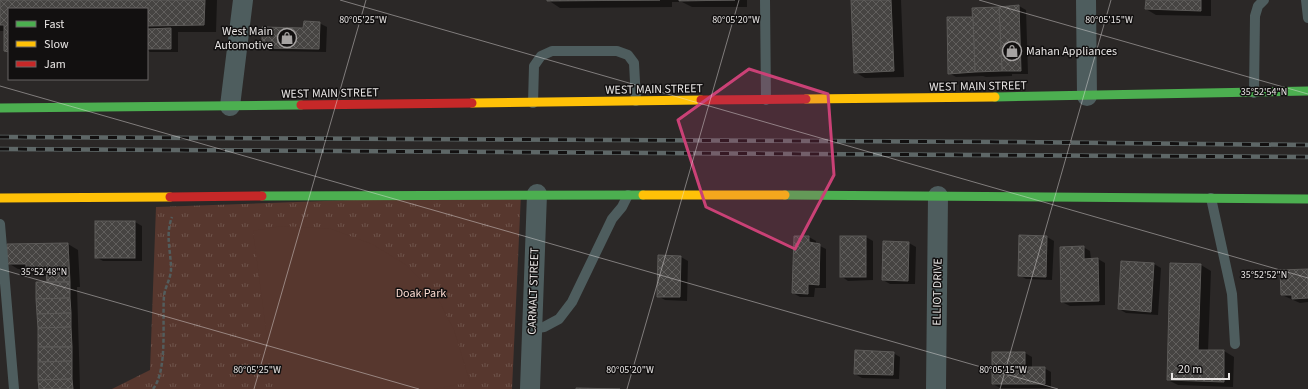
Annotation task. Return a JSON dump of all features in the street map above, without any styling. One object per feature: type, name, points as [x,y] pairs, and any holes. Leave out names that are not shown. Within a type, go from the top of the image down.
[{"type":"main road","name":"WEST MAIN STREET","points":[[0,108],[533,103],[1308,92]]},
{"type":"main road","points":[[0,198],[628,194],[1308,199]]},
{"type":"street","points":[[230,106],[243,0]]},
{"type":"street","points":[[1086,0],[1087,96]]},
{"type":"street","name":"CARMALT STREET","points":[[530,389],[537,194]]},
{"type":"street","name":"ELLIOT DRIVE","points":[[936,389],[938,196]]},
{"type":"lane","points":[[765,0],[766,100]]},
{"type":"lane","points":[[1254,93],[1255,16],[1258,6],[1264,0]]},
{"type":"lane","points":[[1306,0],[1308,18]]},
{"type":"lane","points":[[533,103],[534,66],[541,56],[552,51],[617,51],[628,55],[634,63],[636,101]]},
{"type":"lane","points":[[532,329],[544,327],[559,319],[572,302],[612,219],[622,207],[628,194]]},
{"type":"lane","points":[[1211,198],[1232,294],[1234,344]]},
{"type":"lane","points":[[0,224],[14,389]]},
{"type":"path","points":[[153,389],[157,383],[161,370],[164,294],[171,271],[168,236],[170,221],[180,196]]},
{"type":"highlighted area","points":[[749,69],[828,94],[834,175],[795,249],[706,207],[678,120]]},
{"type":"green space","name":"Doak Park","points":[[521,194],[512,389],[112,389],[150,370],[156,207]]},
{"type":"green space","points":[[282,226],[331,229],[372,244],[406,265],[436,295],[454,330],[470,382],[434,389],[273,389],[253,231]]},
{"type":"building","points":[[0,0],[205,0],[204,25],[148,26],[148,8],[8,8],[8,52],[4,51],[4,25],[0,25]]},
{"type":"building","points":[[547,0],[660,0],[547,1]]},
{"type":"building","points":[[679,0],[735,0],[679,1]]},
{"type":"building","points":[[851,0],[891,0],[894,71],[854,73]]},
{"type":"building","points":[[1146,0],[1201,0],[1201,11],[1145,9]]},
{"type":"building","points":[[1019,5],[1021,71],[1002,71],[999,7]]},
{"type":"building","points":[[999,7],[1002,71],[975,72],[972,8]]},
{"type":"building","points":[[947,17],[973,17],[975,72],[948,74]]},
{"type":"building","points":[[304,21],[320,22],[319,49],[262,48],[262,27],[303,28]]},
{"type":"building","points":[[171,28],[171,49],[148,49],[148,29]]},
{"type":"building","points":[[95,221],[135,221],[135,258],[95,258]]},
{"type":"building","points":[[1019,235],[1047,236],[1046,277],[1018,276]]},
{"type":"building","points":[[794,236],[809,236],[809,242],[820,244],[819,285],[808,284],[808,294],[792,293]]},
{"type":"building","points":[[840,236],[866,236],[866,277],[840,277]]},
{"type":"building","points":[[883,241],[909,242],[908,281],[882,280]]},
{"type":"building","points":[[68,243],[70,282],[47,282],[46,271],[26,271],[26,264],[7,264],[7,244]]},
{"type":"building","points":[[1084,246],[1084,259],[1098,258],[1099,301],[1061,302],[1060,247]]},
{"type":"building","points":[[658,255],[681,256],[680,297],[657,297]]},
{"type":"building","points":[[1121,261],[1154,263],[1151,312],[1118,309]]},
{"type":"building","points":[[1170,263],[1201,264],[1198,350],[1224,350],[1224,382],[1167,380]]},
{"type":"building","points":[[1308,269],[1308,298],[1292,299],[1292,295],[1281,295],[1280,270]]},
{"type":"building","points":[[36,282],[70,282],[70,298],[36,299]]},
{"type":"building","points":[[70,298],[71,313],[37,314],[36,299]]},
{"type":"building","points":[[71,313],[71,327],[38,328],[37,314]]},
{"type":"building","points":[[71,327],[72,347],[38,347],[38,328]]},
{"type":"building","points":[[38,347],[72,347],[72,361],[38,362]]},
{"type":"building","points":[[855,350],[894,352],[893,375],[854,374]]},
{"type":"building","points":[[992,352],[1025,352],[1025,367],[1045,367],[1045,384],[992,384]]},
{"type":"building","points":[[72,361],[72,379],[38,380],[38,362]]},
{"type":"building","points":[[72,379],[73,389],[39,389],[38,380]]},
{"type":"building","points":[[576,388],[620,389],[576,389]]},
{"type":"railway","points":[[0,137],[1016,142],[1308,145]]},
{"type":"railway","points":[[0,149],[1308,157]]},
{"type":"traffic: fast","points":[[995,97],[1308,91]]},
{"type":"traffic: fast","points":[[0,108],[301,105]]},
{"type":"traffic: fast","points":[[262,196],[643,195]]},
{"type":"traffic: fast","points":[[785,195],[1308,199]]},
{"type":"traffic: slow","points":[[806,99],[995,97]]},
{"type":"traffic: slow","points":[[472,103],[701,100]]},
{"type":"traffic: slow","points":[[643,195],[785,195]]},
{"type":"traffic: slow","points":[[0,198],[170,197]]},
{"type":"traffic: jam","points":[[701,100],[806,99]]},
{"type":"traffic: jam","points":[[301,105],[472,103]]},
{"type":"traffic: jam","points":[[170,197],[262,196]]},
{"type":"place","name":"West Main Automotive","points":[[287,38]]},
{"type":"place","name":"Mahan Appliances","points":[[1012,51]]}]
